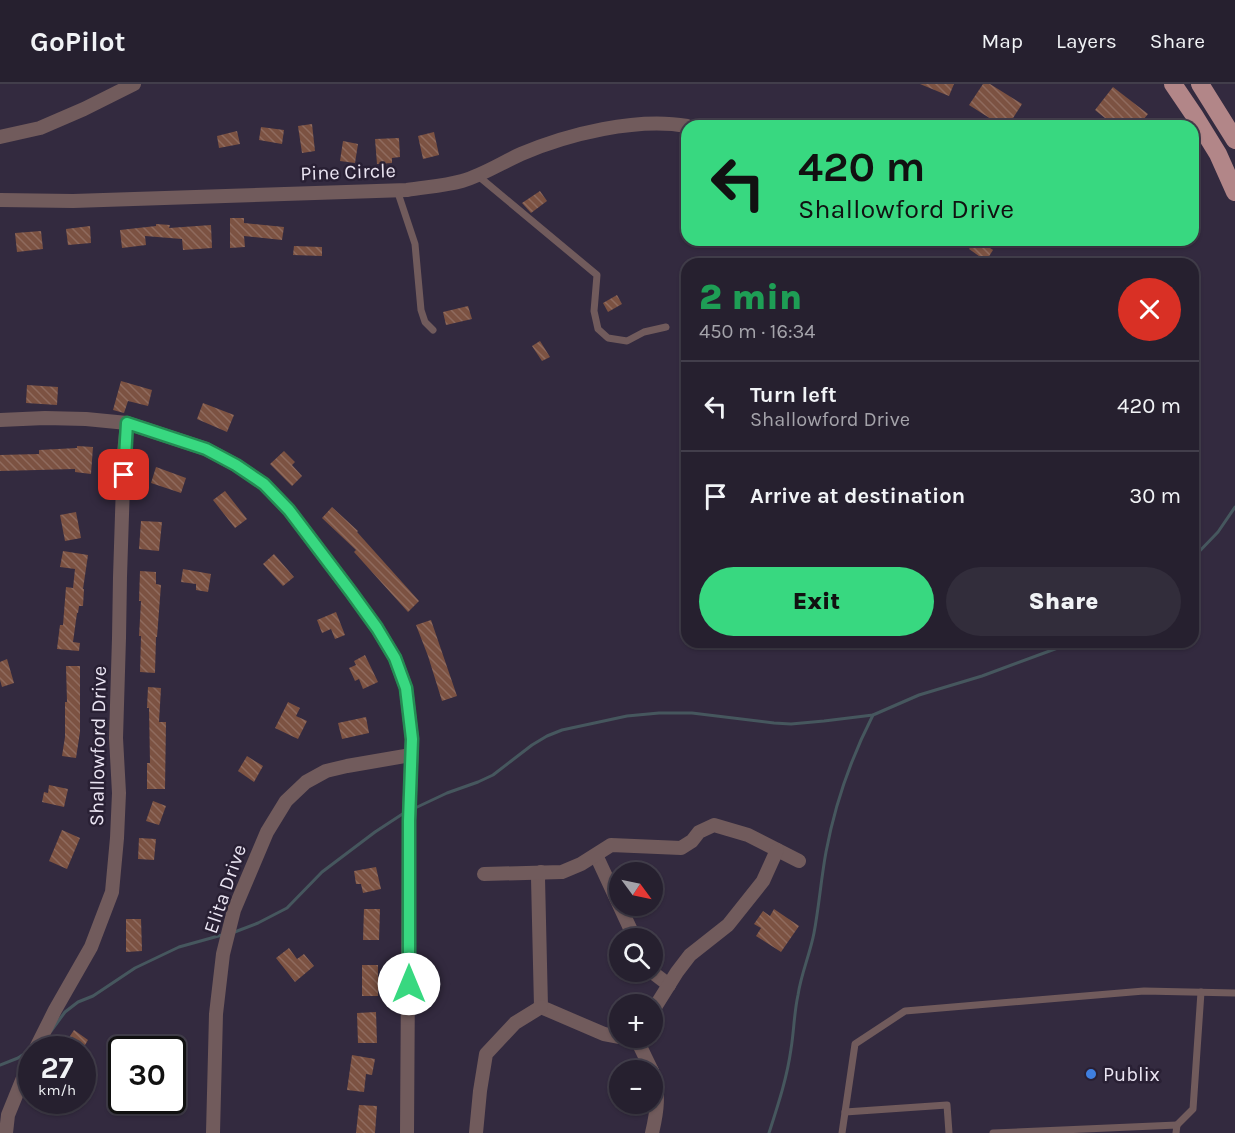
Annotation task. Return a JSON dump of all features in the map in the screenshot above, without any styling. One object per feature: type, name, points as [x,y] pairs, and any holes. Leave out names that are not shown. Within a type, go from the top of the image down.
[{"type":"main road","points":[[1173,84],[1197,120]]},
{"type":"main road","points":[[1202,86],[1235,140]]},
{"type":"main road","points":[[1199,123],[1218,154],[1235,192]]},
{"type":"street","points":[[0,137],[40,128],[134,84]]},
{"type":"street","name":"Pine Circle","points":[[0,200],[73,201],[397,190],[461,181],[546,144],[585,133],[618,127],[674,123],[681,125]]},
{"type":"street","points":[[0,420],[45,418],[127,423],[206,449],[226,459],[264,484],[289,510],[377,628],[395,658],[406,688],[412,739],[409,833],[408,1133]]},
{"type":"street","name":"Shallowford Drive","points":[[42,1036],[91,947],[112,891],[117,838],[116,738],[124,453],[127,423]]},
{"type":"street","name":"Elita Drive","points":[[213,1133],[216,1014],[223,954],[234,910],[267,832],[286,801],[306,782],[326,771],[411,755]]},
{"type":"street","points":[[484,874],[562,872],[581,864],[611,845],[681,848],[692,841],[699,832],[714,825],[748,835],[800,861]]},
{"type":"street","points":[[663,995],[690,956],[728,925],[763,880],[777,850]]},
{"type":"street","points":[[596,855],[630,928]]},
{"type":"street","points":[[541,872],[538,878],[541,1007]]},
{"type":"street","points":[[663,980],[669,985]]},
{"type":"street","points":[[541,1007],[609,1035]]},
{"type":"street","points":[[476,1133],[486,1054],[514,1023],[541,1007]]},
{"type":"street","points":[[6,1133],[8,1115],[18,1090]]},
{"type":"street","points":[[652,1133],[657,1114]]},
{"type":"lane","points":[[477,175],[597,275],[594,311],[598,329],[608,338],[627,341],[644,332],[666,327]]},
{"type":"lane","points":[[397,190],[415,244],[421,310],[425,322],[433,330]]},
{"type":"lane","points":[[842,1133],[855,1044],[905,1011],[1144,991],[1235,993]]},
{"type":"lane","points":[[993,1133],[1177,1129],[1193,1109],[1201,992]]},
{"type":"lane","points":[[845,1112],[946,1105],[949,1133]]},
{"type":"building","points":[[920,84],[954,84],[949,96]]},
{"type":"building","points":[[983,84],[990,84],[1022,104],[1012,120],[993,120],[969,105]]},
{"type":"building","points":[[1113,87],[1148,114],[1143,120],[1108,120],[1095,110]]},
{"type":"building","points":[[312,124],[315,151],[302,153],[298,126]]},
{"type":"building","points":[[261,127],[284,130],[282,144],[259,140]]},
{"type":"building","points":[[237,131],[240,144],[219,148],[217,136]]},
{"type":"building","points":[[434,132],[439,155],[423,159],[418,136]]},
{"type":"building","points":[[399,138],[400,157],[392,158],[392,163],[377,164],[375,139]]},
{"type":"building","points":[[343,141],[358,144],[355,163],[340,161]]},
{"type":"building","points":[[540,191],[547,201],[531,213],[522,203]]},
{"type":"building","points":[[230,218],[244,218],[244,223],[284,227],[282,240],[244,236],[245,247],[230,248]]},
{"type":"building","points":[[156,224],[170,225],[169,228],[211,225],[212,248],[183,250],[182,239],[145,236],[146,245],[122,248],[120,230],[156,226]]},
{"type":"building","points":[[90,226],[91,243],[68,245],[66,229]]},
{"type":"building","points":[[41,231],[43,249],[17,252],[15,233]]},
{"type":"building","points":[[294,246],[322,247],[322,256],[293,255]]},
{"type":"building","points":[[971,246],[987,246],[993,250],[988,258],[982,258],[969,249]]},
{"type":"building","points":[[617,295],[622,304],[608,312],[603,303]]},
{"type":"building","points":[[468,306],[472,319],[446,325],[443,312]]},
{"type":"building","points":[[540,341],[550,357],[542,361],[532,346]]},
{"type":"building","points":[[121,381],[152,390],[148,406],[128,401],[124,413],[113,410]]},
{"type":"building","points":[[27,385],[58,387],[57,405],[26,403]]},
{"type":"building","points":[[203,403],[234,415],[227,432],[197,419]]},
{"type":"building","points":[[77,446],[93,447],[91,474],[75,472],[75,469],[0,471],[0,455],[39,454],[39,450],[77,448]]},
{"type":"building","points":[[284,451],[295,462],[292,465],[302,476],[292,486],[270,464]]},
{"type":"building","points":[[156,467],[186,478],[181,493],[151,483]]},
{"type":"building","points":[[225,491],[247,519],[235,528],[213,500]]},
{"type":"building","points":[[332,507],[358,531],[419,601],[408,612],[354,552],[356,550],[322,518]]},
{"type":"building","points":[[76,512],[81,538],[65,541],[60,515]]},
{"type":"building","points":[[141,521],[162,522],[159,551],[139,549]]},
{"type":"building","points":[[63,551],[88,555],[83,606],[79,606],[77,613],[73,642],[80,643],[79,651],[57,649],[60,625],[63,625],[66,587],[73,588],[75,569],[60,567]]},
{"type":"building","points":[[274,554],[294,577],[283,586],[263,564]]},
{"type":"building","points":[[183,569],[211,574],[208,592],[196,590],[196,584],[181,582]]},
{"type":"building","points":[[140,571],[156,572],[156,584],[161,585],[155,673],[140,672]]},
{"type":"building","points":[[336,612],[345,635],[335,639],[331,629],[322,633],[317,620]]},
{"type":"building","points":[[431,620],[457,696],[442,701],[416,625]]},
{"type":"building","points":[[365,655],[378,682],[363,689],[359,679],[355,681],[349,668],[356,665],[354,661]]},
{"type":"building","points":[[7,659],[14,683],[2,687],[0,662]]},
{"type":"building","points":[[66,666],[80,666],[80,732],[76,758],[62,756],[65,737],[65,702],[67,702]]},
{"type":"building","points":[[148,687],[161,688],[159,722],[166,722],[165,789],[147,789],[147,763],[150,763]]},
{"type":"building","points":[[288,702],[300,708],[296,716],[307,721],[298,739],[275,728]]},
{"type":"building","points":[[366,717],[369,733],[342,739],[338,723]]},
{"type":"building","points":[[247,756],[263,766],[254,782],[238,771]]},
{"type":"building","points":[[49,785],[68,789],[64,807],[42,802],[44,792],[48,793]]},
{"type":"building","points":[[153,801],[166,806],[159,825],[146,821]]},
{"type":"building","points":[[62,830],[80,838],[67,869],[49,861]]},
{"type":"building","points":[[139,838],[156,839],[154,860],[138,859]]},
{"type":"building","points":[[376,867],[381,889],[363,893],[361,884],[356,884],[354,871]]},
{"type":"building","points":[[364,909],[380,909],[379,940],[363,940]]},
{"type":"building","points":[[774,909],[799,926],[781,952],[756,936],[761,928],[754,924],[763,911],[770,916]]},
{"type":"building","points":[[126,919],[141,919],[142,951],[126,952]]},
{"type":"building","points":[[289,948],[297,959],[304,954],[314,966],[295,982],[276,958]]},
{"type":"building","points":[[362,965],[378,965],[378,996],[362,996]]},
{"type":"building","points":[[376,1012],[377,1043],[358,1043],[357,1013]]},
{"type":"building","points":[[74,1030],[82,1036],[70,1036]]},
{"type":"building","points":[[352,1055],[375,1059],[372,1075],[366,1074],[364,1092],[347,1090]]},
{"type":"building","points":[[359,1105],[377,1106],[375,1133],[356,1133]]},
{"type":"waterway","points":[[1199,552],[1218,532],[1235,507]]},
{"type":"waterway","points":[[413,809],[493,775],[532,745],[562,730],[627,716],[659,713],[692,713],[791,724],[873,715],[919,695],[982,676],[1058,648]]},
{"type":"waterway","points":[[769,1133],[787,1070],[801,979],[814,933],[826,852],[834,816],[851,765],[873,715]]},
{"type":"waterway","points":[[232,933],[287,908],[322,872],[404,813]]},
{"type":"waterway","points":[[51,1031],[65,1012],[78,1002],[93,996],[135,968],[179,947],[222,935]]},
{"type":"waterway","points":[[0,1065],[18,1058]]},
{"type":"place","name":"Publix","points":[[1091,1074]]},
{"type":"route","points":[[124,475],[127,423],[206,449],[236,465],[264,484],[289,510],[377,628],[395,658],[406,688],[412,739],[409,821],[409,984]]}]
